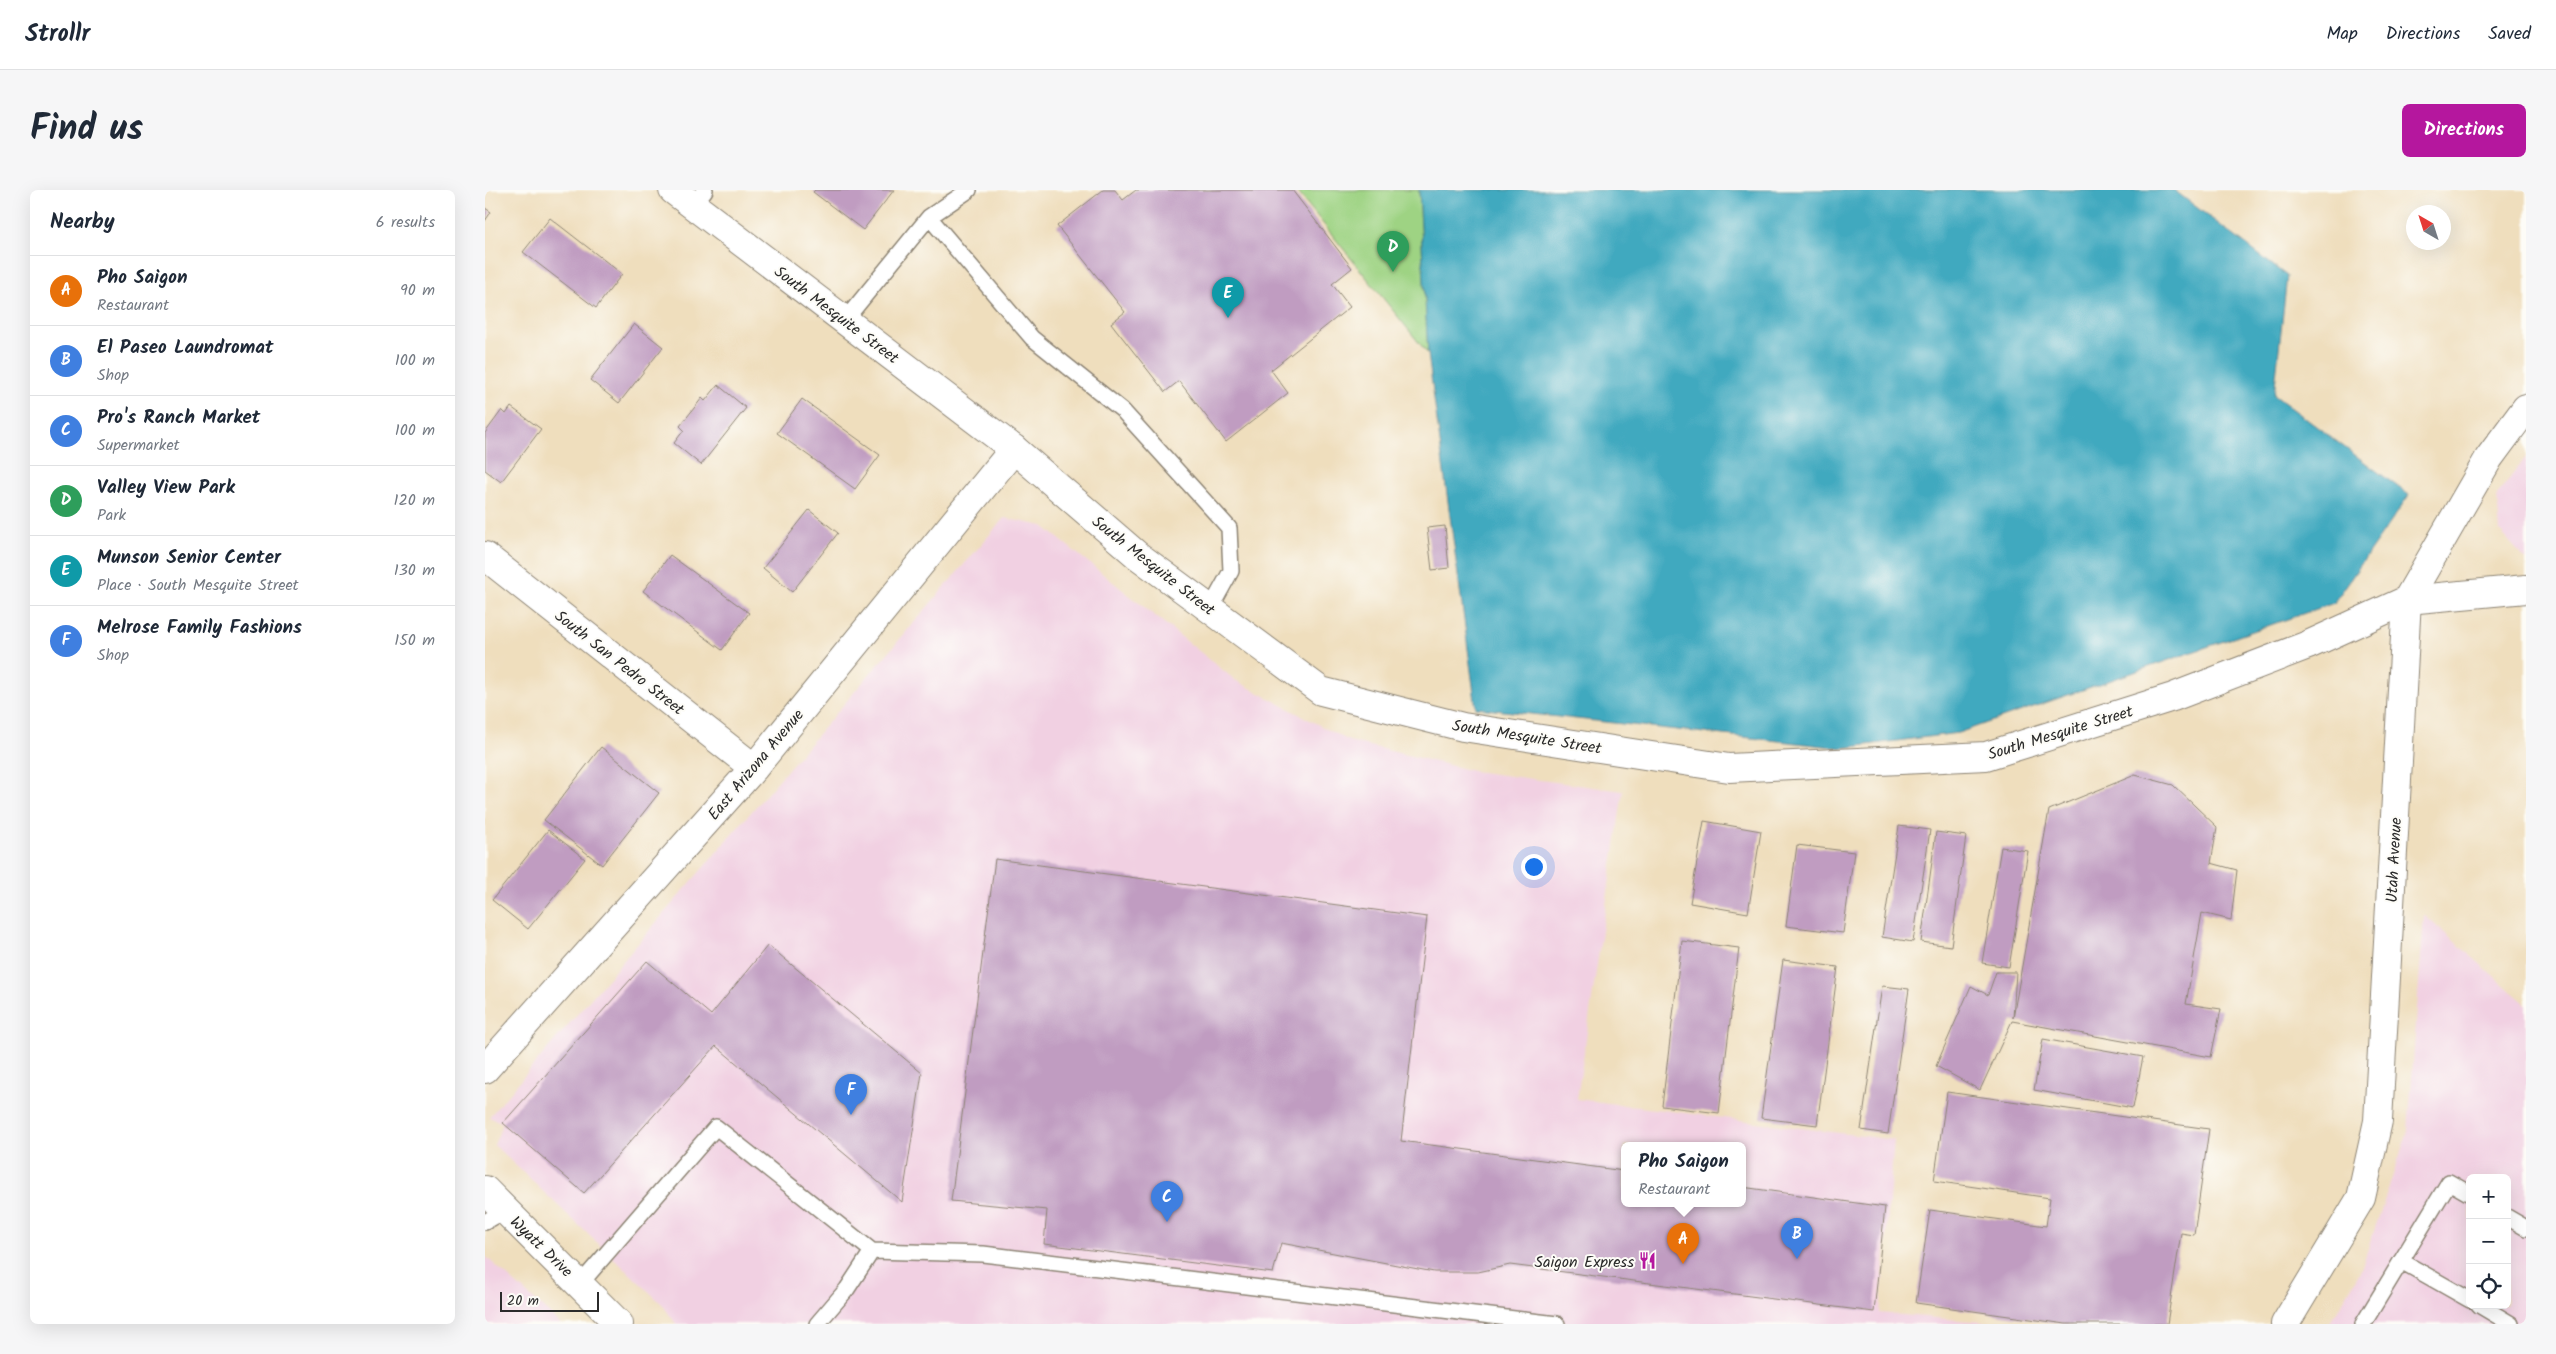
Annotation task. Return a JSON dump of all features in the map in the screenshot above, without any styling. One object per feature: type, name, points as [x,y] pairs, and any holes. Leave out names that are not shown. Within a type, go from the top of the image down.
[{"type":"street","name":"South Mesquite Street","points":[[690,195],[845,320],[1014,449],[1137,556],[1321,691],[1463,727],[1729,768],[1986,756],[2173,697],[2308,645],[2407,600],[2526,589]]},
{"type":"street","name":"Utah Avenue","points":[[2285,1324],[2361,1198],[2377,1121],[2407,600],[2489,458],[2526,408]]},
{"type":"street","name":"East Arizona Avenue","points":[[485,1069],[754,768],[1014,449]]},
{"type":"street","name":"South San Pedro Street","points":[[485,556],[754,768]]},
{"type":"street","name":"Wyatt Drive","points":[[485,1190],[495,1216],[581,1283],[619,1324]]},
{"type":"lane","points":[[845,320],[929,218],[969,190]]},
{"type":"lane","points":[[929,218],[1032,338],[1123,410],[1229,528],[1231,571],[1210,609]]},
{"type":"lane","points":[[581,1283],[717,1127],[872,1250],[983,1254],[1557,1324]]},
{"type":"lane","points":[[2363,1324],[2449,1182],[2466,1192]]},
{"type":"lane","points":[[2511,1219],[2526,1228]]},
{"type":"lane","points":[[817,1324],[847,1289],[872,1250]]},
{"type":"lane","points":[[2401,1261],[2466,1298]]},
{"type":"lane","points":[[2486,1309],[2511,1324]]},
{"type":"shaded area","points":[[2526,457],[2525,559],[2500,531],[2497,495]]},
{"type":"shaded area","points":[[1004,518],[1043,526],[1235,680],[1349,741],[1473,771],[1623,791],[1577,1099],[1894,1140],[1880,1313],[2004,1324],[676,1324],[662,1304],[494,1145],[503,1123],[489,1117]]},
{"type":"shaded area","points":[[2424,915],[2526,1004],[2526,1324],[2329,1324],[2360,1272],[2408,1131]]},
{"type":"shaded area","points":[[485,1256],[561,1324],[485,1324]]},
{"type":"green space","points":[[1296,190],[1419,190],[1428,354]]},
{"type":"water","points":[[1419,190],[2174,190],[2287,276],[2274,395],[2409,495],[2334,603],[1958,733],[1843,748],[1476,708],[1428,354]]},
{"type":"building","points":[[815,190],[894,190],[863,230],[813,192]]},
{"type":"building","points":[[1103,190],[1115,190],[1123,200],[1136,190],[1292,190],[1352,268],[1332,284],[1350,307],[1271,370],[1288,393],[1226,442],[1179,381],[1165,392],[1111,323],[1125,312],[1057,226]]},
{"type":"building","points":[[485,208],[491,212],[485,221]]},
{"type":"building","points":[[550,218],[622,274],[596,308],[523,252]]},
{"type":"building","points":[[634,324],[663,347],[619,403],[590,380]]},
{"type":"building","points":[[718,385],[746,408],[701,465],[674,443],[684,430],[680,426],[702,398],[705,401]]},
{"type":"building","points":[[802,399],[880,455],[855,489],[777,433]]},
{"type":"building","points":[[511,407],[541,429],[501,482],[485,470],[485,433],[502,410],[506,414]]},
{"type":"building","points":[[809,510],[838,533],[792,592],[763,568]]},
{"type":"building","points":[[1445,526],[1449,568],[1432,570],[1427,528]]},
{"type":"building","points":[[670,555],[749,613],[722,650],[643,591]]},
{"type":"building","points":[[601,747],[659,793],[602,865],[544,820]]},
{"type":"building","points":[[2135,775],[2173,785],[2217,827],[2211,863],[2237,870],[2231,920],[2202,913],[2186,1004],[2221,1009],[2211,1057],[2012,1021],[1980,1090],[1936,1066],[1971,986],[1988,995],[1996,972],[2016,972],[2013,1018],[2049,810]]},
{"type":"building","points":[[1704,821],[1761,831],[1748,913],[1690,903]]},
{"type":"building","points":[[1899,826],[1930,830],[1913,942],[1882,937]]},
{"type":"building","points":[[548,830],[585,859],[528,929],[492,900]]},
{"type":"building","points":[[1936,832],[1966,836],[1951,946],[1921,942]]},
{"type":"building","points":[[1797,845],[1854,852],[1843,933],[1786,926]]},
{"type":"building","points":[[2001,847],[2028,851],[2009,967],[1982,963]]},
{"type":"building","points":[[995,859],[1427,917],[1401,1141],[1621,1171],[1621,1207],[1746,1207],[1746,1188],[1885,1207],[1874,1312],[1510,1265],[1478,1272],[1434,1272],[1281,1243],[1273,1273],[1044,1244],[1047,1210],[951,1201]]},
{"type":"building","points":[[1682,941],[1739,948],[1719,1113],[1662,1106]]},
{"type":"building","points":[[768,945],[922,1073],[902,1202],[716,1046],[584,1193],[503,1123],[647,961],[711,1015]]},
{"type":"building","points":[[1783,960],[1838,967],[1817,1125],[1761,1118]]},
{"type":"building","points":[[1882,986],[1909,989],[1888,1134],[1861,1130]]},
{"type":"building","points":[[2043,1039],[2143,1057],[2133,1108],[2034,1090]]},
{"type":"building","points":[[1947,1092],[2209,1129],[2194,1235],[2181,1233],[2167,1324],[2066,1324],[1916,1303],[1930,1210],[2046,1226],[2050,1198],[1934,1181]]},
{"type":"place","name":"Valley View Park","points":[[1393,272]]},
{"type":"place","name":"Munson Senior Center","points":[[1228,318]]},
{"type":"place","name":"Melrose Family Fashions","points":[[851,1115]]},
{"type":"place","name":"Pro's Ranch Market","points":[[1167,1222]]},
{"type":"place","name":"El Paseo Laundromat","points":[[1797,1259]]},
{"type":"place","name":"Saigon Express","points":[[1648,1261]]},
{"type":"place","name":"Pho Saigon","points":[[1683,1264]]}]
